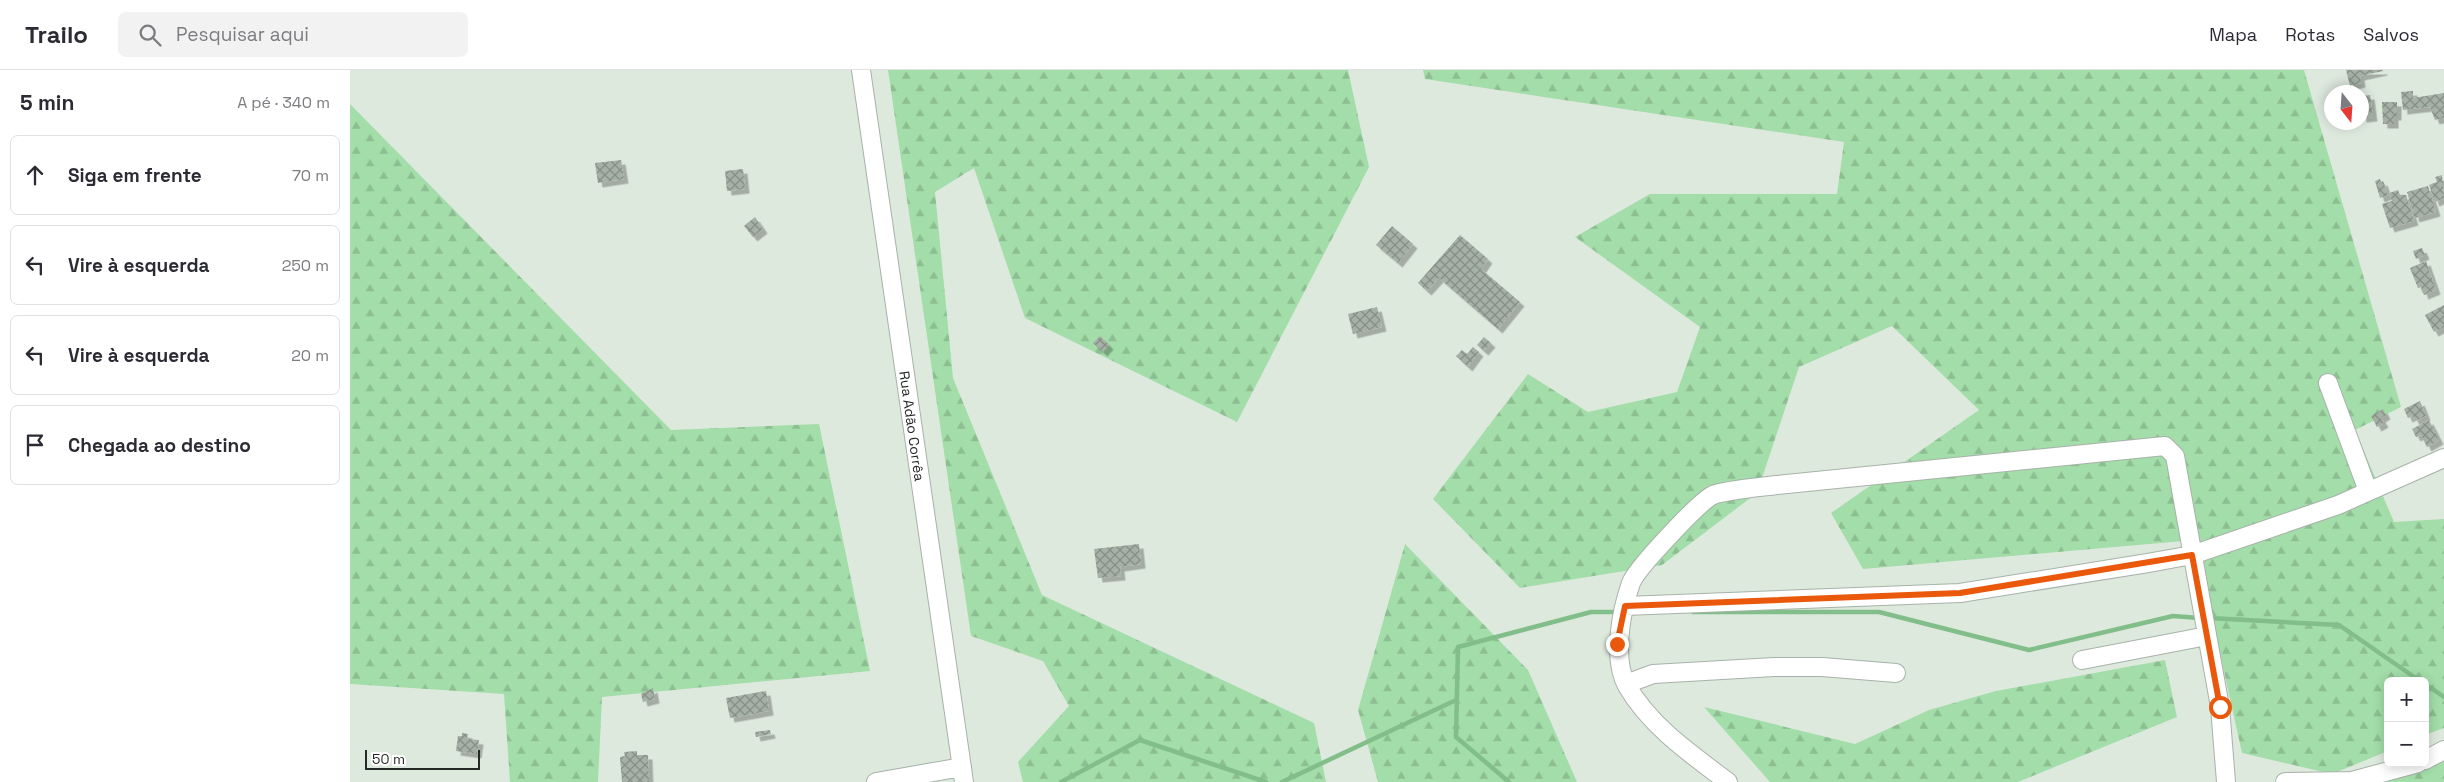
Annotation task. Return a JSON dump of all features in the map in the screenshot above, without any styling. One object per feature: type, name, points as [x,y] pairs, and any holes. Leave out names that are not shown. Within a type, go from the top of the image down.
[{"type":"street","name":"Rua Adão Corrêa","points":[[861,70],[963,774]]},
{"type":"street","points":[[2328,383],[2368,492]]},
{"type":"street","points":[[1728,782],[1677,744],[1654,721],[1626,684],[1617,644],[1631,581],[1676,527],[1713,496],[1777,484],[2165,446],[2175,456],[2220,707],[2226,782]]},
{"type":"street","points":[[1625,606],[1960,593],[2192,555],[2338,505],[2444,458]]},
{"type":"street","points":[[2082,660],[2207,636]]},
{"type":"street","points":[[1626,684],[1653,674],[1774,667],[1822,667],[1896,673]]},
{"type":"street","points":[[2429,758],[2444,750]]},
{"type":"street","points":[[2285,782],[2352,781],[2403,767]]},
{"type":"street","points":[[876,782],[963,774]]},
{"type":"green space","points":[[888,70],[1348,70],[1369,167],[1237,422],[1025,318],[974,168],[935,192],[953,378],[1042,595],[1314,723],[1326,782],[1023,782],[1018,762],[1069,706],[1043,661],[971,636]]},
{"type":"green space","points":[[1423,70],[2304,70],[2401,407],[2355,430],[2394,522],[2444,519],[2444,728],[2429,734],[2429,677],[2384,677],[2384,753],[2332,774],[2242,753],[2195,540],[1863,569],[1831,513],[1979,410],[1892,326],[1799,367],[1757,493],[1662,565],[1520,588],[1433,499],[1528,374],[1588,412],[1677,392],[1700,327],[1575,237],[1650,194],[1837,194],[1844,142],[1425,79]]},
{"type":"green space","points":[[350,104],[671,430],[819,424],[870,671],[602,697],[598,782],[510,782],[504,694],[350,684]]},
{"type":"green space","points":[[1405,544],[1528,670],[1577,782],[1378,782],[1358,710]]},
{"type":"green space","points":[[2165,660],[2177,717],[2018,782],[1770,782],[1704,707],[1855,744],[1929,710],[1996,691]]},
{"type":"green space","points":[[2444,758],[2444,782],[2384,782],[2422,767],[2429,767],[2429,764]]},
{"type":"building","points":[[2346,70],[2383,70],[2360,76],[2361,83],[2350,85]]},
{"type":"building","points":[[2413,91],[2413,98],[2444,93],[2444,118],[2435,120],[2430,107],[2403,110],[2401,92]]},
{"type":"building","points":[[2369,95],[2373,117],[2369,117]]},
{"type":"building","points":[[2382,102],[2397,102],[2397,116],[2394,116],[2394,124],[2383,124]]},
{"type":"building","points":[[621,160],[624,179],[598,183],[595,163]]},
{"type":"building","points":[[743,169],[745,189],[727,191],[725,171]]},
{"type":"building","points":[[2442,175],[2444,198],[2435,202],[2429,185],[2437,182],[2435,177]]},
{"type":"building","points":[[2380,179],[2381,182],[2383,181],[2388,195],[2380,198],[2375,181]]},
{"type":"building","points":[[2428,186],[2436,212],[2415,218],[2407,192]]},
{"type":"building","points":[[2398,190],[2400,195],[2406,195],[2414,221],[2390,228],[2382,204],[2392,201],[2389,193]]},
{"type":"building","points":[[755,217],[763,229],[753,237],[744,226]]},
{"type":"building","points":[[1392,226],[1413,244],[1398,263],[1376,245]]},
{"type":"building","points":[[1460,235],[1488,259],[1481,269],[1520,302],[1498,329],[1439,278],[1427,291],[1418,283]]},
{"type":"building","points":[[2422,248],[2425,255],[2416,259],[2413,251]]},
{"type":"building","points":[[2426,261],[2436,290],[2424,295],[2421,287],[2418,288],[2410,268]]},
{"type":"building","points":[[2444,305],[2444,327],[2434,332],[2425,315]]},
{"type":"building","points":[[1377,307],[1382,327],[1353,334],[1348,314]]},
{"type":"building","points":[[1100,336],[1109,345],[1103,352],[1093,343]]},
{"type":"building","points":[[1484,337],[1491,343],[1484,351],[1477,345]]},
{"type":"building","points":[[1473,347],[1479,352],[1468,367],[1456,356],[1462,350],[1467,354]]},
{"type":"building","points":[[2420,401],[2426,416],[2415,421],[2413,416],[2408,418],[2404,409]]},
{"type":"building","points":[[2383,409],[2386,415],[2381,418],[2384,423],[2377,427],[2371,416]]},
{"type":"building","points":[[2429,420],[2439,440],[2427,447],[2421,435],[2416,437],[2412,429]]},
{"type":"building","points":[[1139,544],[1141,564],[1120,567],[1121,576],[1098,578],[1094,549]]},
{"type":"building","points":[[653,688],[655,699],[643,702],[641,694]]},
{"type":"building","points":[[766,691],[769,711],[730,718],[726,698]]},
{"type":"building","points":[[770,730],[771,734],[756,737],[755,732]]},
{"type":"building","points":[[462,733],[468,734],[467,739],[479,740],[477,754],[456,751],[458,736],[462,736]]},
{"type":"building","points":[[637,751],[637,755],[648,755],[649,782],[622,782],[620,757],[625,756],[624,752]]},
{"type":"waterway","points":[[1509,782],[1456,737],[1458,647],[1591,612],[1620,612]]},
{"type":"waterway","points":[[1693,612],[1879,612],[2029,650],[2173,616],[2199,618]]},
{"type":"waterway","points":[[2209,618],[2339,625],[2414,677]]},
{"type":"waterway","points":[[2429,687],[2444,697]]},
{"type":"waterway","points":[[1282,782],[1456,700]]},
{"type":"waterway","points":[[1061,782],[1140,740],[1266,782]]},
{"type":"route","points":[[1617,644],[1625,606],[1960,593],[2192,555],[2220,707]]}]
